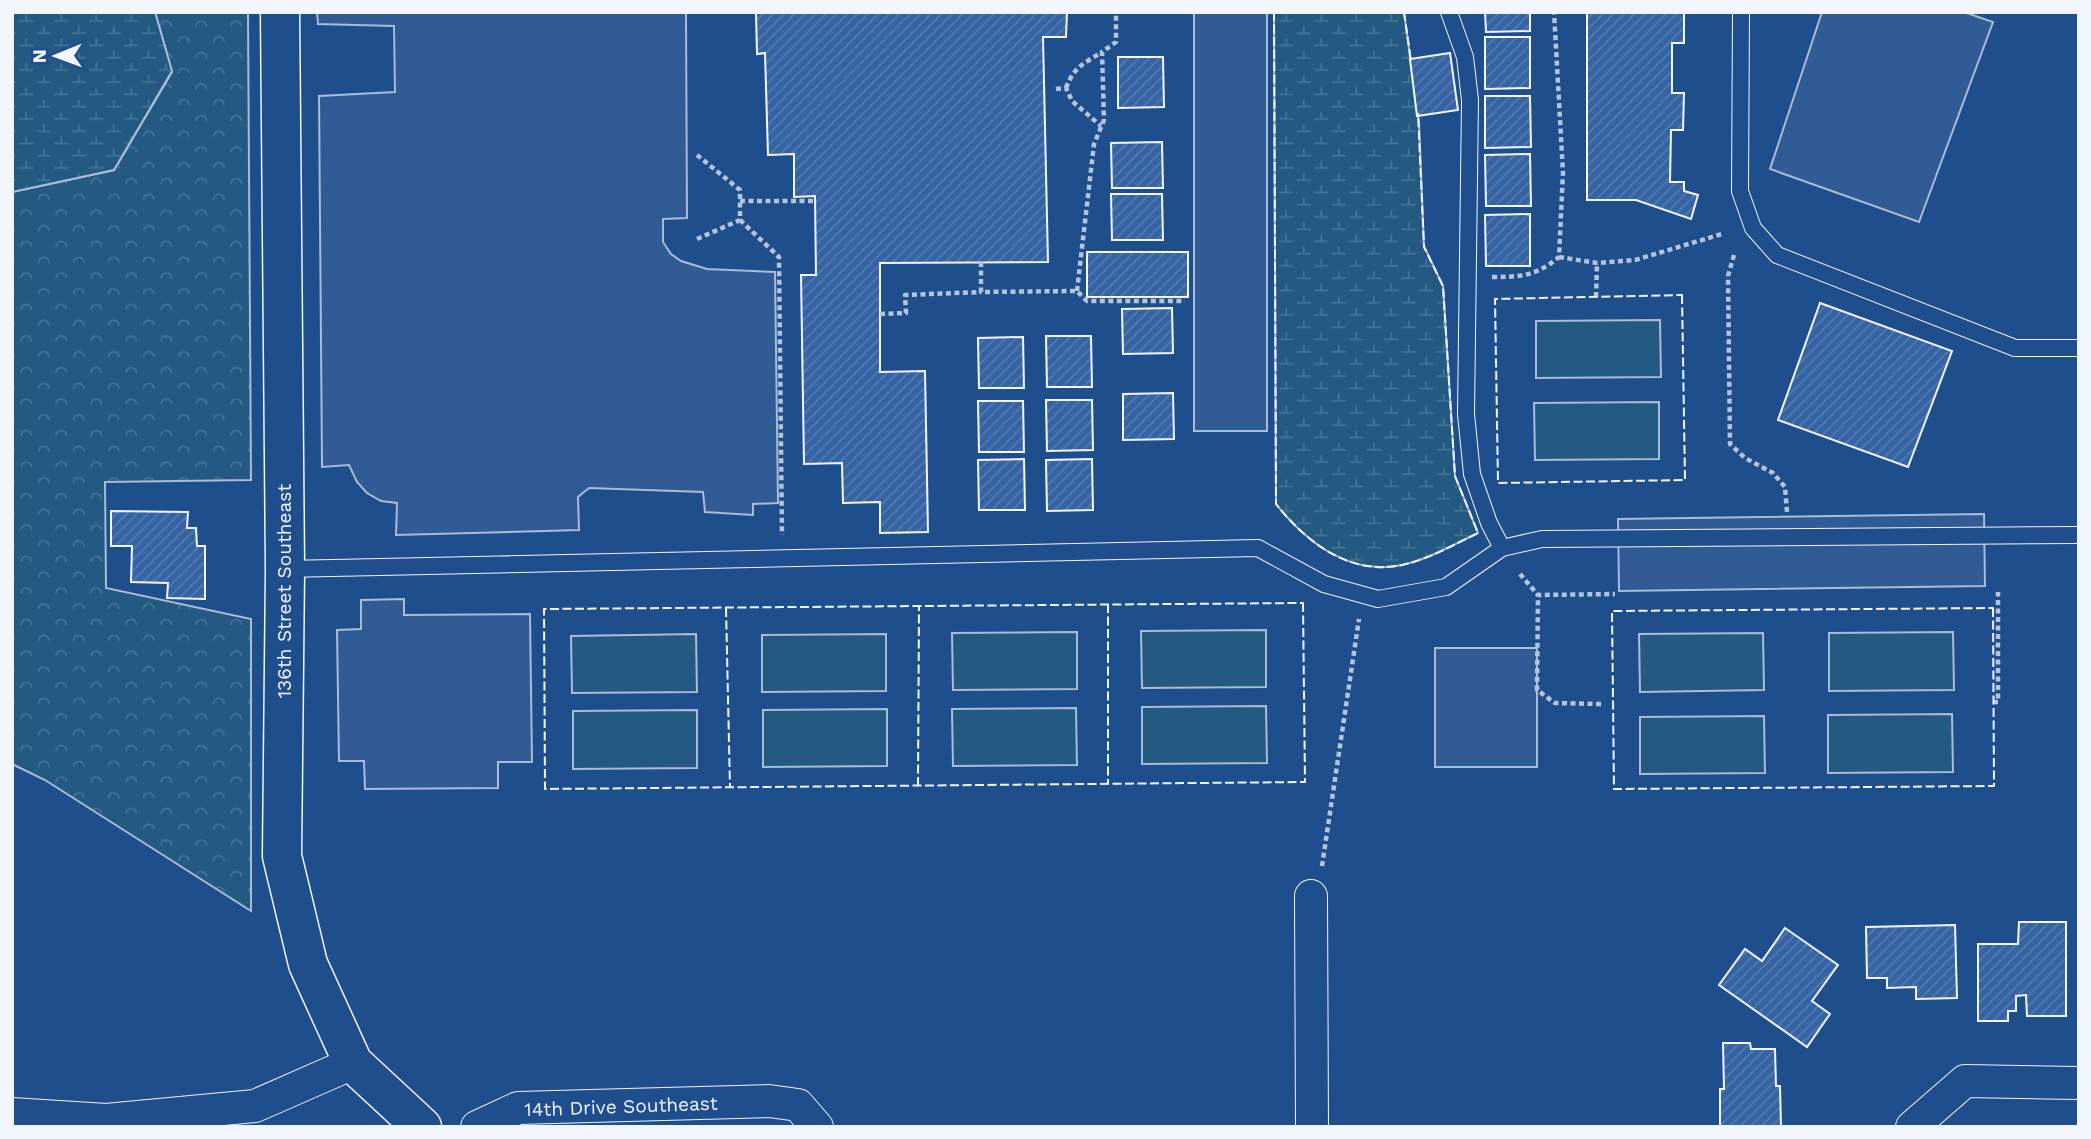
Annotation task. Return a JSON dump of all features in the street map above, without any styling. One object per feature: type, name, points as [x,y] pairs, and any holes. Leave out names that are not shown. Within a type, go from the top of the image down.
[{"type":"street","name":"136th Street Southeast","points":[[281,12],[285,569],[282,856],[307,964],[353,1063],[422,1127]]},
{"type":"street","points":[[1311,896],[1312,1127]]},
{"type":"street","points":[[12,1114],[106,1123],[255,1106],[353,1063]]},
{"type":"street","points":[[1912,1127],[1965,1081],[2079,1083]]},
{"type":"street","name":"14th Drive Southeast","points":[[477,1127],[518,1108],[769,1101],[798,1105],[817,1127]]},
{"type":"lane","points":[[1449,12],[1465,57],[1470,100],[1466,414],[1472,474],[1489,523],[1502,548]]},
{"type":"lane","points":[[1741,12],[1740,191],[1753,228],[1777,255],[2015,348],[2079,348]]},
{"type":"lane","points":[[285,569],[1258,548],[1324,584],[1378,599],[1446,587],[1502,548],[1542,539],[2079,535]]},
{"type":"path","points":[[1101,127],[1072,101],[1066,88],[1071,74],[1077,68],[1116,42],[1116,12]]},
{"type":"path","points":[[1554,12],[1563,173],[1559,257]]},
{"type":"path","points":[[1102,52],[1104,120],[1094,144],[1077,290],[1087,301],[1185,301]]},
{"type":"path","points":[[1056,89],[1066,88]]},
{"type":"path","points":[[697,155],[740,190],[740,220],[779,257],[782,536]]},
{"type":"path","points":[[740,201],[815,201]]},
{"type":"path","points":[[697,239],[740,220]]},
{"type":"path","points":[[1468,277],[1521,276],[1543,270],[1559,257],[1597,263],[1635,260],[1723,234]]},
{"type":"path","points":[[1734,256],[1728,276],[1730,444],[1745,458],[1773,472],[1785,487],[1787,512]]},
{"type":"path","points":[[981,262],[981,292]]},
{"type":"path","points":[[1596,297],[1597,263]]},
{"type":"path","points":[[880,314],[906,313],[905,295],[1077,290]]},
{"type":"path","points":[[1520,574],[1538,595],[1537,690],[1555,703],[1601,704]]},
{"type":"path","points":[[1993,702],[1998,702],[1998,592]]},
{"type":"path","points":[[1538,595],[1615,594]]},
{"type":"path","points":[[1311,896],[1320,881],[1363,595]]},
{"type":"green space","points":[[12,12],[155,12],[172,71],[114,170],[12,192]]},
{"type":"green space","points":[[155,12],[248,12],[251,480],[105,482],[106,588],[251,619],[251,911],[45,780],[12,764],[12,192],[114,170],[172,72]]},
{"type":"green space","points":[[1274,12],[1404,12],[1419,122],[1424,246],[1443,286],[1455,476],[1478,533],[1402,565],[1365,566],[1347,561],[1301,532],[1276,504]]},
{"type":"green space","points":[[1660,320],[1661,377],[1536,378],[1536,321]]},
{"type":"green space","points":[[1659,402],[1659,459],[1535,460],[1534,403]]},
{"type":"green space","points":[[1266,630],[1266,687],[1142,688],[1141,631]]},
{"type":"green space","points":[[1077,632],[1077,689],[953,690],[952,633]]},
{"type":"green space","points":[[1953,632],[1954,690],[1829,691],[1829,633]]},
{"type":"green space","points":[[1763,633],[1764,690],[1640,692],[1639,634]]},
{"type":"green space","points":[[696,634],[697,692],[572,693],[571,636]]},
{"type":"green space","points":[[886,634],[886,691],[762,692],[762,635]]},
{"type":"green space","points":[[1266,706],[1267,763],[1142,764],[1142,707]]},
{"type":"green space","points":[[1076,708],[1077,765],[953,766],[952,709]]},
{"type":"green space","points":[[887,709],[887,766],[763,767],[763,710]]},
{"type":"green space","points":[[697,710],[697,768],[573,769],[573,711]]},
{"type":"green space","points":[[1952,714],[1953,772],[1828,773],[1828,715]]},
{"type":"green space","points":[[1764,716],[1765,773],[1640,774],[1640,717]]},
{"type":"shaded area","points":[[317,12],[686,12],[687,218],[663,219],[663,242],[671,254],[681,261],[707,269],[775,272],[778,503],[753,504],[753,515],[705,512],[703,492],[589,488],[578,497],[579,530],[396,535],[397,503],[381,501],[367,493],[357,482],[349,465],[322,467],[319,96],[395,92],[394,26],[318,24]]},
{"type":"shaded area","points":[[1194,12],[1267,12],[1267,431],[1194,431]]},
{"type":"shaded area","points":[[1822,12],[1964,12],[1993,22],[1919,222],[1770,169]]},
{"type":"shaded area","points":[[1984,514],[1985,586],[1619,591],[1618,519]]},
{"type":"shaded area","points":[[404,599],[404,615],[530,614],[532,762],[498,762],[498,788],[365,789],[364,761],[339,761],[337,630],[361,629],[361,600]]},
{"type":"shaded area","points":[[1435,648],[1537,648],[1537,767],[1435,767]]},
{"type":"building","points":[[756,12],[1067,12],[1066,37],[1043,37],[1048,262],[880,263],[880,372],[925,371],[928,532],[880,533],[880,502],[843,503],[842,463],[804,464],[801,275],[816,275],[815,196],[794,197],[794,154],[768,155],[765,53],[757,54]]},
{"type":"building","points":[[1485,12],[1530,12],[1530,31],[1486,32]]},
{"type":"building","points":[[1587,12],[1684,12],[1684,43],[1672,43],[1672,93],[1684,93],[1683,130],[1671,130],[1670,182],[1684,182],[1684,191],[1698,195],[1691,219],[1636,200],[1587,200]]},
{"type":"building","points":[[1485,37],[1530,37],[1530,88],[1485,89]]},
{"type":"building","points":[[1450,53],[1458,110],[1417,116],[1410,59]]},
{"type":"building","points":[[1118,57],[1163,57],[1164,107],[1118,108]]},
{"type":"building","points":[[1485,96],[1530,96],[1531,147],[1485,148]]},
{"type":"building","points":[[1162,142],[1163,188],[1112,188],[1111,143]]},
{"type":"building","points":[[1530,154],[1531,206],[1486,206],[1485,155]]},
{"type":"building","points":[[1111,194],[1162,194],[1163,240],[1112,240]]},
{"type":"building","points":[[1530,214],[1530,266],[1486,266],[1485,215]]},
{"type":"building","points":[[1087,252],[1188,252],[1188,297],[1087,297]]},
{"type":"building","points":[[1820,303],[1952,351],[1908,467],[1778,420]]},
{"type":"building","points":[[1172,308],[1173,353],[1123,354],[1122,309]]},
{"type":"building","points":[[1046,336],[1091,336],[1092,387],[1047,387]]},
{"type":"building","points":[[1023,337],[1024,388],[979,388],[978,338]]},
{"type":"building","points":[[1173,393],[1174,439],[1123,440],[1123,394]]},
{"type":"building","points":[[1046,400],[1092,400],[1093,450],[1047,451]]},
{"type":"building","points":[[978,401],[1023,401],[1024,452],[979,452]]},
{"type":"building","points":[[1024,459],[1025,510],[979,510],[978,460]]},
{"type":"building","points":[[1092,459],[1093,510],[1047,511],[1046,460]]},
{"type":"building","points":[[111,511],[188,512],[187,528],[196,528],[197,546],[205,546],[205,599],[167,598],[168,583],[131,582],[132,546],[111,546]]},
{"type":"building","points":[[2019,922],[2066,922],[2066,1016],[2027,1016],[2026,995],[2016,996],[2016,1011],[2008,1011],[2008,1021],[1978,1021],[1978,944],[2018,944]]},
{"type":"building","points":[[1955,925],[1957,998],[1916,999],[1916,987],[1887,988],[1887,978],[1867,978],[1866,927]]},
{"type":"building","points":[[1785,928],[1838,965],[1812,1001],[1830,1014],[1807,1047],[1719,985],[1745,949],[1762,961]]},
{"type":"building","points":[[1723,1043],[1750,1043],[1751,1049],[1775,1049],[1776,1086],[1780,1086],[1781,1127],[1720,1127],[1720,1089],[1724,1089]]},
{"type":"fence","points":[[1274,12],[1276,504],[1301,532],[1316,543],[1347,561],[1365,566],[1402,565],[1441,551],[1478,533],[1455,476],[1443,286],[1424,247],[1418,113]]},
{"type":"fence","points":[[1404,12],[1411,61]]},
{"type":"fence","points":[[1682,295],[1685,480],[1498,483],[1495,299],[1682,295]]},
{"type":"fence","points":[[1303,603],[1305,782],[545,789],[544,609],[1303,603]]},
{"type":"fence","points":[[1108,604],[1108,784]]},
{"type":"fence","points":[[918,786],[919,606]]},
{"type":"fence","points":[[726,608],[730,787]]},
{"type":"fence","points":[[1993,608],[1994,786],[1614,789],[1612,611],[1993,608]]}]
